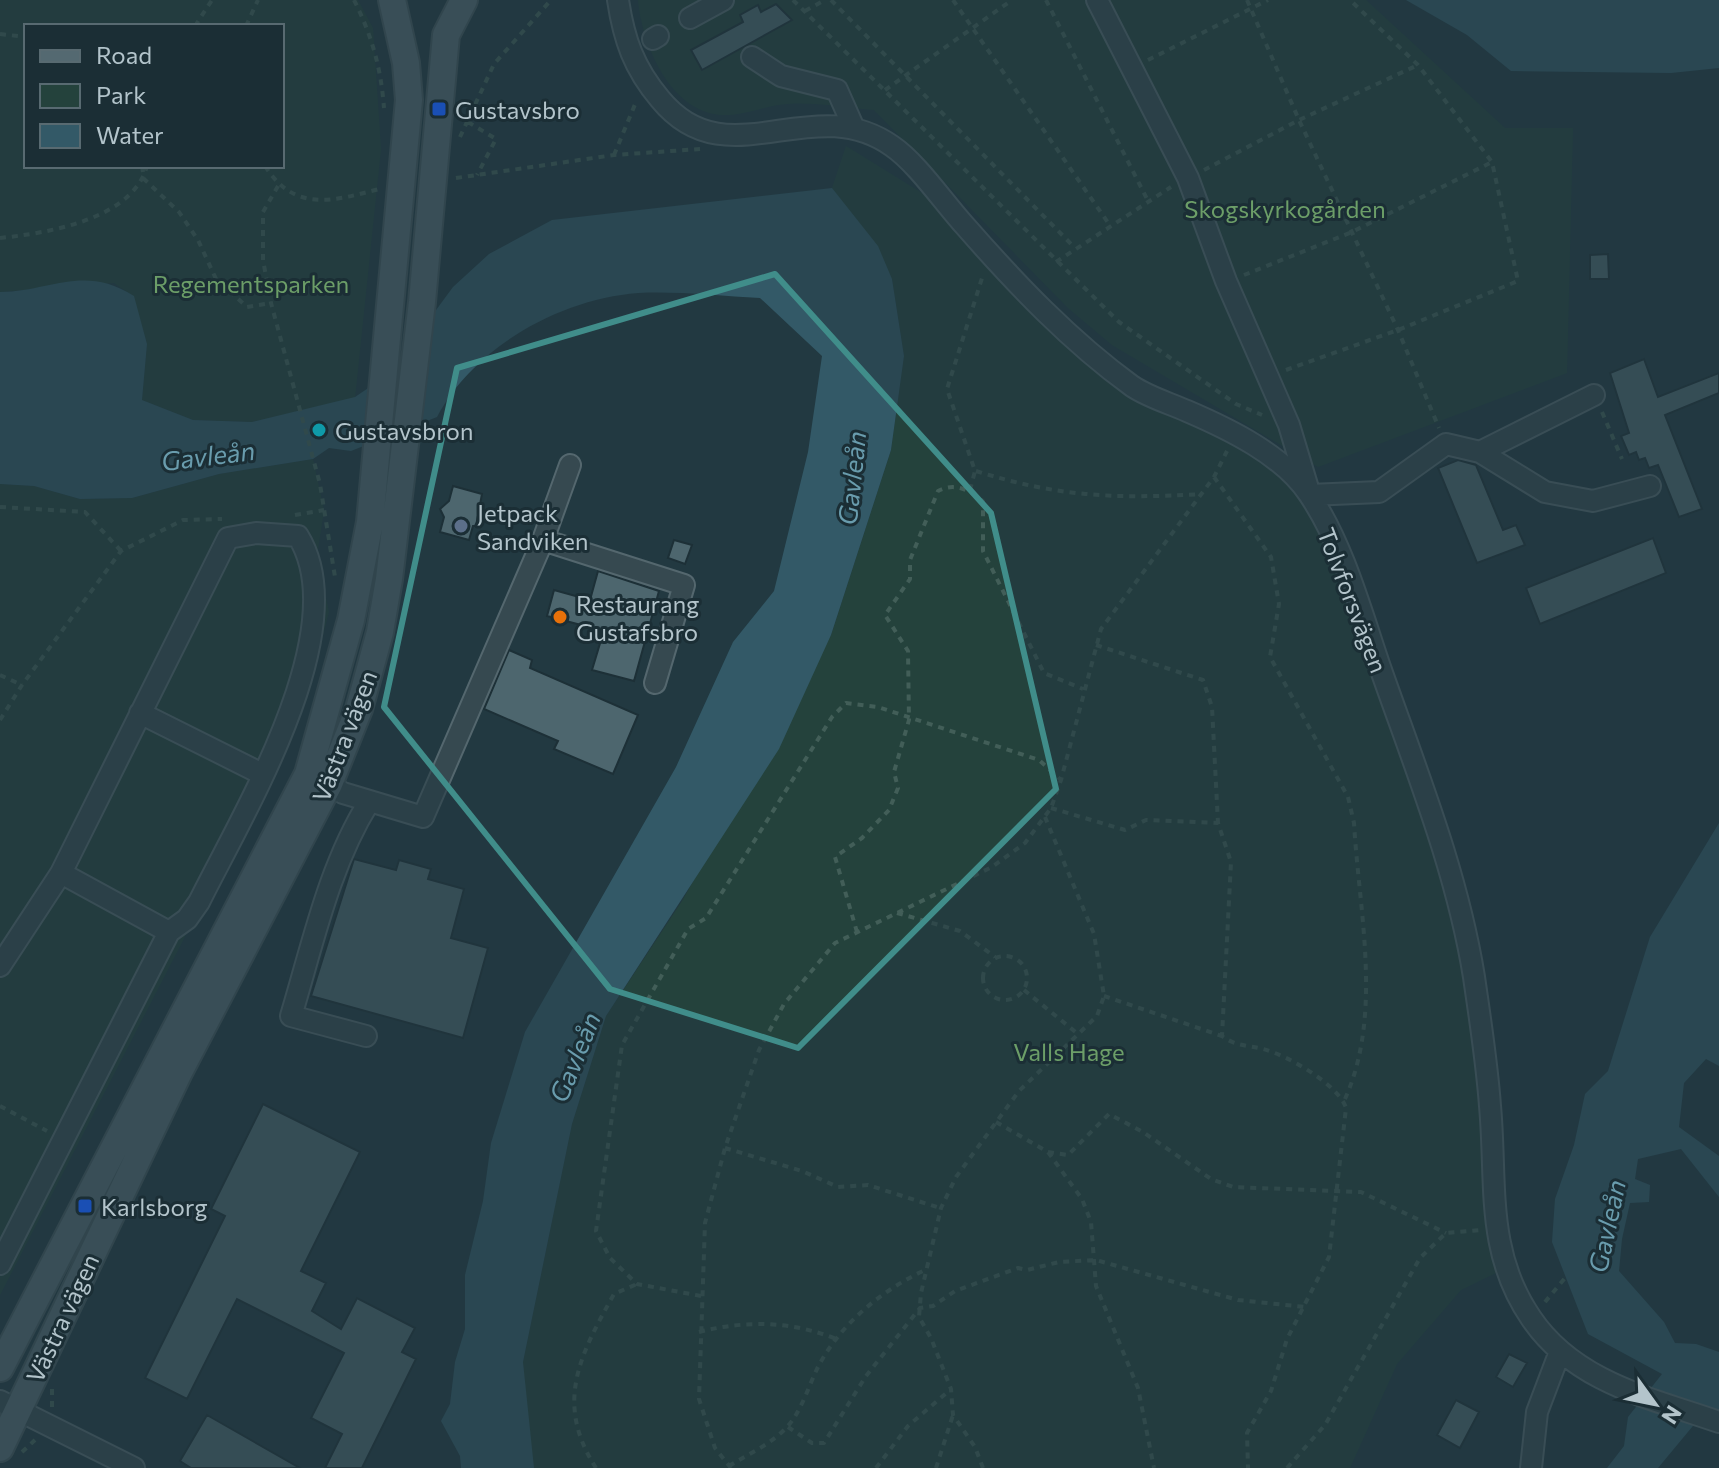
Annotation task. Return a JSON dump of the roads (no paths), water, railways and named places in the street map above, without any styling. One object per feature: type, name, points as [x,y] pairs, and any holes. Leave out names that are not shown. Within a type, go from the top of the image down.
[{"type":"main road","name":"Västra vägen","points":[[382,524],[390,304],[409,100],[406,63],[392,0]]},
{"type":"main road","name":"Västra vägen","points":[[0,1448],[9,1406],[179,1072],[319,779],[351,620],[382,524],[422,302],[446,35],[464,0]]},
{"type":"main road","name":"Västra vägen","points":[[0,1368],[319,779]]},
{"type":"street","name":"Tolvforsvägen","points":[[618,0],[627,48],[645,81],[680,121],[700,133],[721,137],[810,126],[853,126],[894,147],[987,263],[1065,331],[1136,389],[1235,448],[1290,471],[1310,495],[1343,561],[1445,854],[1473,972],[1491,1106],[1485,1224],[1512,1287],[1531,1319],[1559,1354],[1590,1374],[1719,1422]]},
{"type":"street","points":[[690,18],[723,0]]},
{"type":"street","points":[[1097,0],[1188,178],[1226,281],[1289,425],[1310,495],[1379,492],[1446,444],[1480,452],[1545,492],[1593,501],[1650,486]]},
{"type":"street","points":[[752,57],[781,76],[837,90],[853,126]]},
{"type":"street","points":[[1480,452],[1594,395]]},
{"type":"street","points":[[319,779],[369,802],[423,817],[543,540],[570,465]]},
{"type":"street","points":[[0,966],[61,873],[228,538],[256,533],[298,536],[307,552],[313,631],[296,703],[199,902],[187,919],[169,932],[63,1140],[7,1236],[0,1264]]},
{"type":"street","points":[[543,540],[684,585],[655,683]]},
{"type":"street","points":[[140,713],[262,774]]},
{"type":"street","points":[[366,1036],[291,1016],[335,869],[351,831],[369,802]]},
{"type":"street","points":[[61,873],[169,932]]},
{"type":"street","points":[[1531,1468],[1537,1412],[1559,1354]]},
{"type":"street","points":[[9,1406],[112,1463],[134,1468]]},
{"type":"water","points":[[1406,0],[1719,0],[1719,68],[1671,73],[1511,71],[1467,35]]},
{"type":"water","name":"Gavleån","points":[[832,188],[878,246],[892,279],[904,356],[891,450],[831,635],[779,749],[606,1016],[572,1124],[523,1362],[534,1468],[461,1468],[460,1456],[441,1421],[450,1404],[455,1362],[465,1329],[465,1275],[483,1201],[491,1143],[525,1032],[676,767],[733,642],[774,591],[808,452],[822,356],[760,298],[684,293],[638,293],[608,297],[550,316],[496,349],[453,392],[437,417],[351,451],[329,448],[313,459],[219,474],[132,498],[80,499],[34,486],[0,484],[0,292],[83,280],[116,287],[134,296],[147,344],[142,400],[193,420],[252,422],[355,397],[389,374],[453,287],[489,254],[552,220]]},
{"type":"water","name":"Gavleån","points":[[1719,823],[1719,1066],[1706,1059],[1684,1083],[1679,1127],[1719,1156],[1719,1197],[1681,1149],[1638,1159],[1635,1179],[1650,1185],[1649,1202],[1630,1203],[1619,1271],[1664,1322],[1675,1343],[1696,1344],[1719,1352],[1719,1414],[1707,1409],[1658,1468],[1607,1468],[1624,1446],[1628,1417],[1662,1374],[1588,1334],[1552,1242],[1555,1199],[1574,1145],[1585,1094],[1608,1071],[1650,937]]},
{"type":"place","name":"Gustavsbro","points":[[439,109]]},
{"type":"place","name":"Gustavsbron","points":[[319,430]]},
{"type":"place","name":"Jetpack Sandviken","points":[[461,526]]},
{"type":"place","name":"Restaurang Gustafsbro","points":[[560,617]]},
{"type":"place","name":"Karlsborg","points":[[85,1206]]},
{"type":"park label","name":"Skogskyrkogården","points":[[1285,208]]},
{"type":"park label","name":"Regementsparken","points":[[251,283]]},
{"type":"park label","name":"Valls Hage","points":[[1069,1051]]}]
